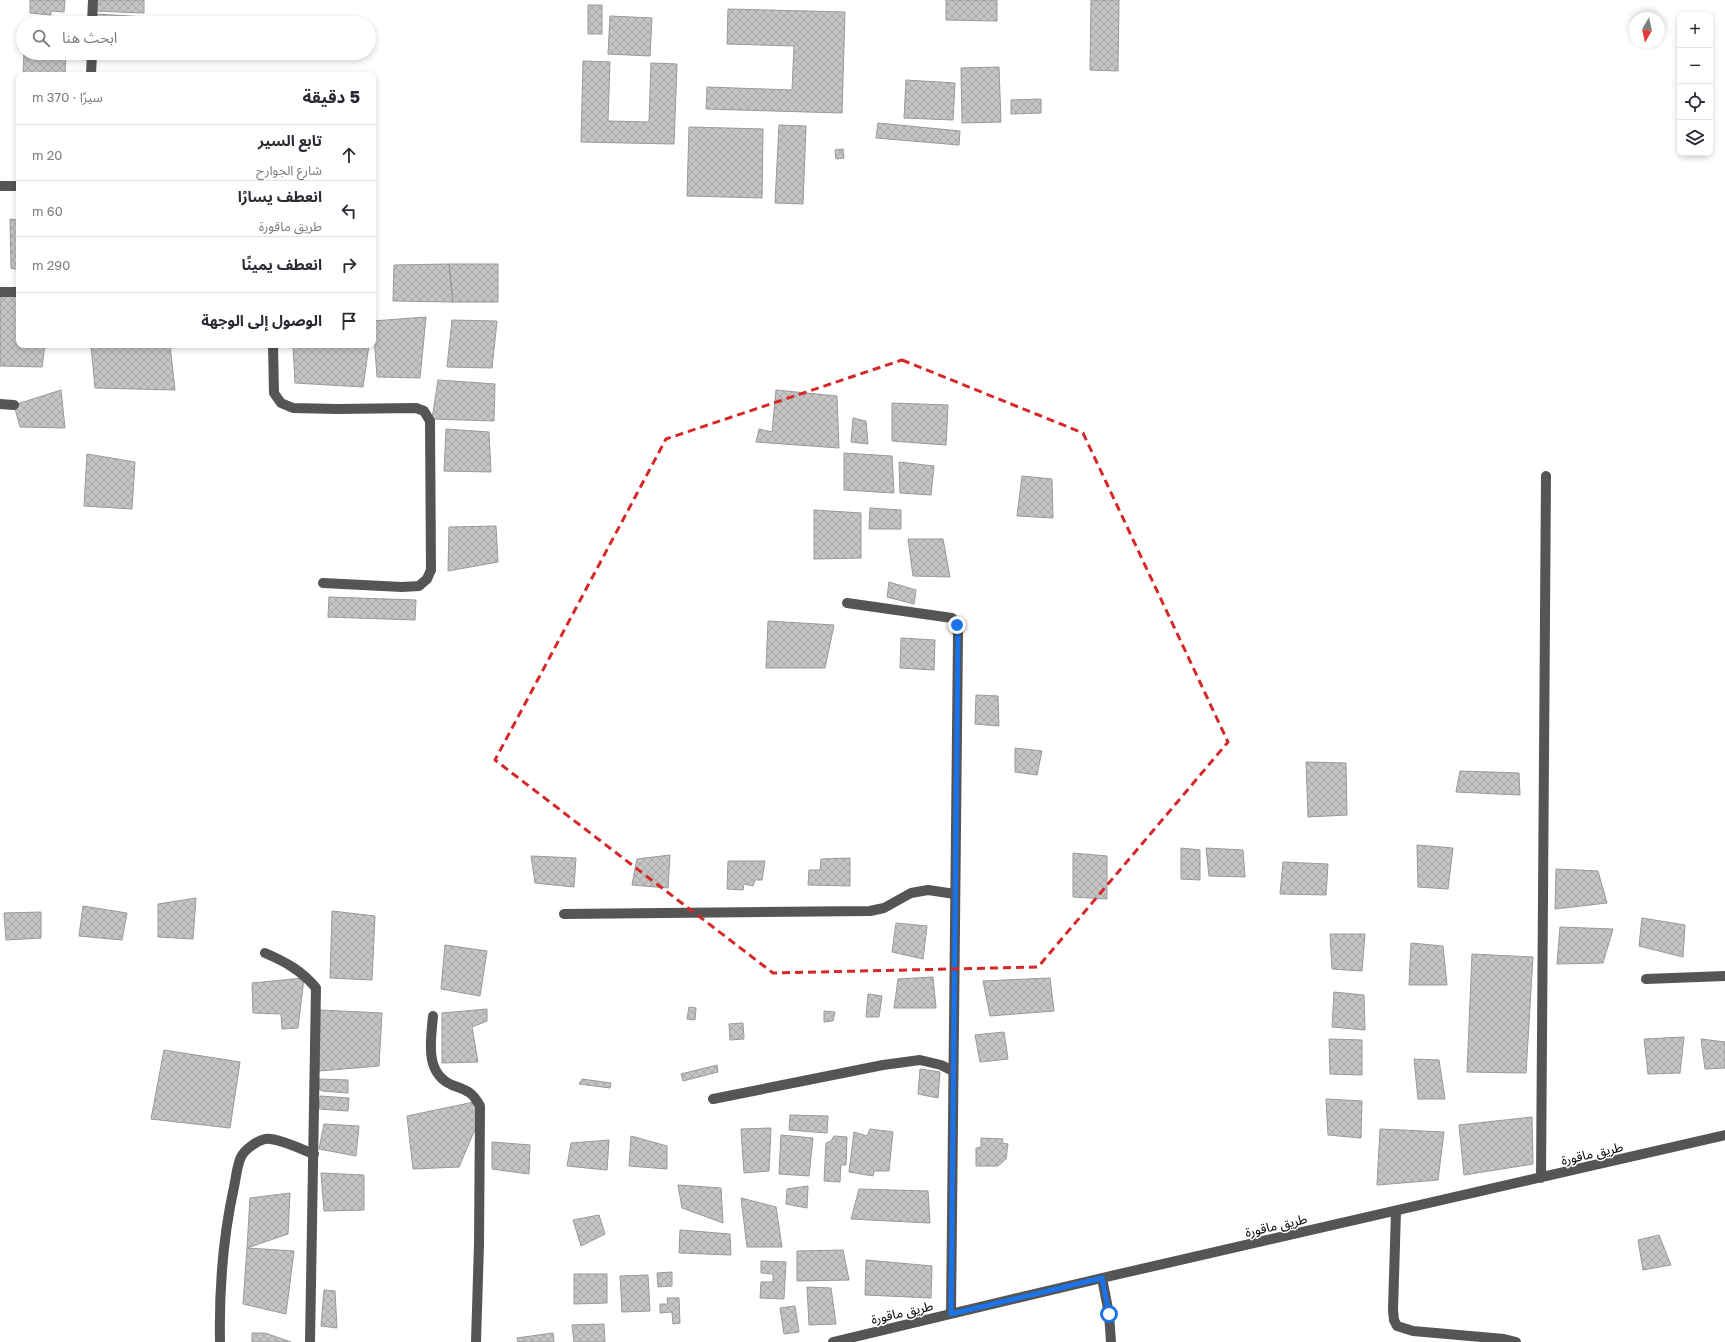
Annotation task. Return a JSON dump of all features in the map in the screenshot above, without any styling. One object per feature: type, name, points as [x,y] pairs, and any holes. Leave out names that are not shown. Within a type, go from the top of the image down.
[{"type":"street","points":[[92,16],[93,0]]},
{"type":"street","points":[[91,72],[92,60]]},
{"type":"street","points":[[0,186],[16,186]]},
{"type":"street","points":[[0,292],[16,292]]},
{"type":"street","points":[[273,348],[274,393],[281,403],[293,408],[416,408],[424,411],[430,421],[431,570],[427,579],[419,586],[402,587],[323,583]]},
{"type":"street","points":[[0,404],[14,405]]},
{"type":"street","points":[[1540,1178],[1546,476]]},
{"type":"street","points":[[847,603],[952,618],[957,625],[951,1314]]},
{"type":"street","points":[[564,914],[870,911],[884,908],[912,893],[928,890],[955,894]]},
{"type":"street","points":[[265,953],[283,961],[306,976],[316,988],[310,1342]]},
{"type":"street","points":[[1646,979],[1725,976]]},
{"type":"street","points":[[432,1016],[430,1059],[438,1075],[444,1081],[469,1091],[476,1098],[480,1106],[479,1244],[476,1342]]},
{"type":"street","points":[[713,1099],[920,1060],[941,1064],[953,1071]]},
{"type":"street","name":"طريق ماقورة","points":[[833,1342],[1102,1278],[1725,1135]]},
{"type":"street","points":[[220,1342],[225,1238],[228,1214],[241,1156],[255,1143],[266,1138],[276,1140],[314,1154]]},
{"type":"street","points":[[1396,1210],[1394,1320],[1397,1326],[1434,1338],[1504,1339],[1516,1342]]},
{"type":"street","points":[[1102,1278],[1109,1314],[1111,1342]]},
{"type":"highlighted area","points":[[902,360],[1083,433],[1228,742],[1038,967],[773,973],[495,760],[666,439]]},
{"type":"building","points":[[30,0],[65,0],[64,12],[51,11],[51,15],[30,13]]},
{"type":"building","points":[[94,0],[144,0],[144,13],[94,11]]},
{"type":"building","points":[[946,0],[997,0],[997,21],[946,20]]},
{"type":"building","points":[[1091,0],[1119,0],[1118,71],[1090,70]]},
{"type":"building","points":[[588,5],[602,5],[602,34],[588,34]]},
{"type":"building","points":[[728,9],[845,12],[842,113],[706,109],[707,87],[792,90],[794,46],[727,44]]},
{"type":"building","points":[[96,14],[129,16],[96,16]]},
{"type":"building","points":[[610,16],[652,18],[650,56],[608,54]]},
{"type":"building","points":[[24,60],[66,60],[65,72],[23,72]]},
{"type":"building","points":[[583,61],[610,62],[608,121],[649,122],[651,63],[677,64],[674,144],[581,142]]},
{"type":"building","points":[[999,67],[1001,122],[962,123],[961,68]]},
{"type":"building","points":[[906,80],[955,83],[953,120],[904,118]]},
{"type":"building","points":[[1041,99],[1041,113],[1011,114],[1011,100]]},
{"type":"building","points":[[878,123],[960,131],[959,145],[876,138]]},
{"type":"building","points":[[779,125],[806,126],[803,204],[775,203]]},
{"type":"building","points":[[689,127],[763,129],[762,198],[687,196]]},
{"type":"building","points":[[843,149],[844,158],[836,159],[835,150]]},
{"type":"building","points":[[10,219],[16,220],[16,269],[11,268]]},
{"type":"building","points":[[449,264],[498,264],[498,302],[453,302]]},
{"type":"building","points":[[449,264],[453,302],[393,301],[394,265]]},
{"type":"building","points":[[0,295],[16,295],[16,348],[45,348],[42,367],[0,366]]},
{"type":"building","points":[[426,317],[420,378],[377,377],[375,348],[376,321]]},
{"type":"building","points":[[452,320],[497,321],[492,368],[447,367]]},
{"type":"building","points":[[91,348],[170,348],[175,390],[95,388]]},
{"type":"building","points":[[293,348],[369,348],[363,387],[295,383]]},
{"type":"building","points":[[438,380],[495,384],[494,421],[432,419]]},
{"type":"building","points":[[61,390],[65,428],[20,427],[14,405]]},
{"type":"building","points":[[776,390],[837,396],[839,448],[756,442],[759,429],[772,432]]},
{"type":"building","points":[[892,403],[948,405],[946,445],[892,441]]},
{"type":"building","points":[[853,418],[866,421],[868,444],[851,442]]},
{"type":"building","points":[[446,429],[489,432],[491,472],[444,471]]},
{"type":"building","points":[[844,453],[892,456],[894,493],[844,490]]},
{"type":"building","points":[[87,454],[135,462],[132,509],[84,506]]},
{"type":"building","points":[[899,462],[934,466],[931,495],[900,493]]},
{"type":"building","points":[[1022,476],[1052,479],[1053,518],[1017,516]]},
{"type":"building","points":[[870,508],[901,510],[901,529],[869,529]]},
{"type":"building","points":[[814,510],[861,513],[861,558],[814,559]]},
{"type":"building","points":[[496,526],[498,562],[448,571],[449,527]]},
{"type":"building","points":[[908,539],[943,539],[950,577],[913,576]]},
{"type":"building","points":[[889,582],[916,590],[914,604],[887,597]]},
{"type":"building","points":[[329,597],[416,600],[415,620],[328,617]]},
{"type":"building","points":[[768,621],[834,625],[825,668],[766,668]]},
{"type":"building","points":[[901,638],[935,640],[934,670],[900,668]]},
{"type":"building","points":[[976,695],[998,696],[999,726],[975,724]]},
{"type":"building","points":[[1015,748],[1042,751],[1037,775],[1015,772]]},
{"type":"building","points":[[1306,762],[1346,763],[1347,815],[1308,817]]},
{"type":"building","points":[[1460,771],[1519,773],[1520,795],[1456,792]]},
{"type":"building","points":[[1417,845],[1453,848],[1448,889],[1418,887]]},
{"type":"building","points":[[1181,848],[1200,850],[1200,880],[1181,879]]},
{"type":"building","points":[[1206,848],[1243,850],[1245,877],[1209,876]]},
{"type":"building","points":[[1073,853],[1107,856],[1107,899],[1073,897]]},
{"type":"building","points":[[670,855],[668,888],[632,885],[637,859]]},
{"type":"building","points":[[531,856],[576,858],[574,887],[535,883]]},
{"type":"building","points":[[850,858],[850,886],[808,885],[809,870],[820,870],[821,859]]},
{"type":"building","points":[[728,861],[765,861],[762,880],[755,880],[753,886],[744,884],[743,890],[727,889]]},
{"type":"building","points":[[1283,862],[1328,864],[1326,895],[1280,894]]},
{"type":"building","points":[[1556,869],[1598,871],[1607,903],[1555,909]]},
{"type":"building","points":[[196,898],[193,939],[158,937],[158,904]]},
{"type":"building","points":[[83,906],[127,913],[122,940],[79,936]]},
{"type":"building","points":[[332,911],[375,916],[372,980],[330,978]]},
{"type":"building","points":[[41,912],[41,938],[6,940],[4,913]]},
{"type":"building","points":[[1642,918],[1685,925],[1683,957],[1639,946]]},
{"type":"building","points":[[896,923],[927,926],[923,959],[892,952]]},
{"type":"building","points":[[1560,927],[1613,929],[1603,963],[1557,964]]},
{"type":"building","points":[[1330,934],[1365,934],[1362,971],[1332,969]]},
{"type":"building","points":[[1411,943],[1443,946],[1447,985],[1409,985]]},
{"type":"building","points":[[445,945],[487,951],[480,996],[441,989]]},
{"type":"building","points":[[1472,954],[1533,957],[1526,1073],[1467,1072]]},
{"type":"building","points":[[933,977],[936,1008],[894,1008],[898,979]]},
{"type":"building","points":[[304,978],[298,1028],[282,1029],[281,1014],[253,1013],[252,983]]},
{"type":"building","points":[[1050,978],[1054,1011],[990,1016],[983,981]]},
{"type":"building","points":[[1334,992],[1364,995],[1365,1030],[1332,1027]]},
{"type":"building","points":[[868,994],[882,996],[879,1017],[866,1017]]},
{"type":"building","points":[[689,1007],[696,1008],[695,1020],[687,1019]]},
{"type":"building","points":[[487,1009],[487,1021],[472,1027],[478,1062],[442,1063],[442,1013]]},
{"type":"building","points":[[320,1010],[382,1013],[379,1066],[319,1071]]},
{"type":"building","points":[[824,1011],[835,1012],[833,1021],[824,1022]]},
{"type":"building","points":[[743,1023],[744,1039],[730,1040],[729,1024]]},
{"type":"building","points":[[1004,1032],[1008,1059],[980,1062],[975,1035]]},
{"type":"building","points":[[1684,1037],[1680,1073],[1648,1074],[1644,1039]]},
{"type":"building","points":[[1329,1039],[1362,1040],[1362,1075],[1330,1074]]},
{"type":"building","points":[[1701,1039],[1725,1042],[1725,1068],[1705,1069]]},
{"type":"building","points":[[164,1050],[240,1062],[230,1128],[151,1119]]},
{"type":"building","points":[[1414,1059],[1439,1060],[1445,1099],[1418,1099]]},
{"type":"building","points":[[717,1065],[718,1072],[683,1081],[681,1074]]},
{"type":"building","points":[[920,1069],[940,1072],[938,1098],[918,1094]]},
{"type":"building","points":[[319,1079],[348,1080],[348,1093],[322,1091],[319,1089]]},
{"type":"building","points":[[582,1079],[611,1083],[610,1088],[579,1084]]},
{"type":"building","points":[[320,1096],[349,1098],[348,1111],[319,1109]]},
{"type":"building","points":[[1326,1099],[1362,1101],[1361,1138],[1328,1135]]},
{"type":"building","points":[[474,1102],[479,1120],[459,1167],[413,1169],[407,1116]]},
{"type":"building","points":[[790,1115],[828,1116],[827,1133],[789,1130]]},
{"type":"building","points":[[1532,1117],[1533,1164],[1464,1175],[1459,1125]]},
{"type":"building","points":[[324,1124],[359,1126],[356,1156],[319,1149]]},
{"type":"building","points":[[771,1128],[769,1171],[744,1173],[741,1129]]},
{"type":"building","points":[[870,1129],[893,1132],[889,1171],[874,1171],[873,1176],[849,1172],[854,1132],[867,1136]]},
{"type":"building","points":[[1380,1129],[1444,1132],[1438,1180],[1377,1185]]},
{"type":"building","points":[[781,1135],[813,1138],[809,1176],[779,1174]]},
{"type":"building","points":[[631,1136],[667,1146],[667,1169],[629,1166]]},
{"type":"building","points":[[834,1136],[847,1137],[846,1165],[841,1165],[840,1182],[824,1181],[826,1143],[831,1141]]},
{"type":"building","points":[[981,1138],[1003,1139],[1002,1143],[1008,1144],[1006,1159],[998,1166],[976,1166],[976,1148],[981,1147]]},
{"type":"building","points":[[609,1140],[607,1170],[567,1166],[571,1143]]},
{"type":"building","points":[[492,1142],[530,1145],[529,1174],[492,1169]]},
{"type":"building","points":[[321,1173],[364,1175],[364,1210],[324,1211]]},
{"type":"building","points":[[678,1185],[721,1188],[723,1223],[682,1208]]},
{"type":"building","points":[[808,1186],[807,1208],[786,1204],[787,1189]]},
{"type":"building","points":[[859,1189],[928,1191],[930,1223],[851,1219]]},
{"type":"building","points":[[290,1193],[288,1234],[247,1248],[250,1198]]},
{"type":"building","points":[[741,1198],[776,1207],[782,1247],[747,1247]]},
{"type":"building","points":[[599,1215],[605,1234],[581,1246],[573,1220]]},
{"type":"building","points":[[680,1230],[730,1234],[731,1255],[679,1253]]},
{"type":"building","points":[[1659,1235],[1671,1265],[1643,1270],[1638,1240]]},
{"type":"building","points":[[247,1248],[294,1251],[286,1314],[243,1304]]},
{"type":"building","points":[[843,1250],[849,1280],[797,1281],[797,1251]]},
{"type":"building","points":[[866,1260],[932,1266],[931,1298],[865,1295]]},
{"type":"building","points":[[761,1261],[786,1262],[784,1299],[760,1298],[761,1282],[773,1282],[773,1274],[761,1273]]},
{"type":"building","points":[[672,1272],[672,1286],[658,1287],[657,1273]]},
{"type":"building","points":[[574,1274],[607,1274],[607,1303],[574,1304]]},
{"type":"building","points":[[648,1275],[650,1311],[622,1312],[620,1276]]},
{"type":"building","points":[[807,1287],[831,1288],[836,1324],[809,1325]]},
{"type":"building","points":[[324,1290],[335,1291],[337,1328],[321,1326]]},
{"type":"building","points":[[667,1298],[679,1298],[680,1323],[673,1324],[672,1312],[660,1313],[660,1304],[668,1304]]},
{"type":"building","points":[[795,1306],[799,1332],[784,1334],[780,1308]]},
{"type":"building","points":[[604,1324],[605,1342],[574,1342],[572,1325]]},
{"type":"building","points":[[252,1333],[265,1333],[291,1342],[252,1342]]},
{"type":"building","points":[[553,1333],[554,1342],[518,1342],[517,1338]]},
{"type":"route","points":[[957,625],[951,1314],[1102,1278],[1109,1314]]}]
